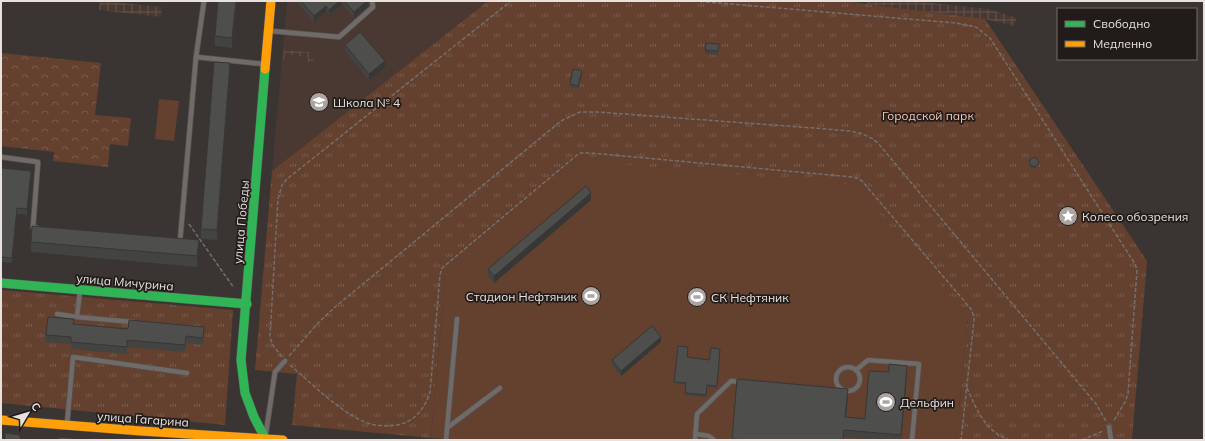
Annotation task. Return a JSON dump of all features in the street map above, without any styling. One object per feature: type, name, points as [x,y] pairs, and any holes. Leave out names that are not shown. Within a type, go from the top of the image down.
[{"type":"street","name":"улица Победы","points":[[265,439],[254,417],[245,393],[241,360],[247,304],[271,1]]},
{"type":"street","name":"улица Мичурина","points":[[1,283],[247,304]]},
{"type":"street","name":"улица Гагарина","points":[[1,420],[141,434],[283,440]]},
{"type":"lane","points":[[172,240],[180,241],[196,56],[204,1]]},
{"type":"lane","points":[[269,31],[339,37],[373,7],[372,1]]},
{"type":"lane","points":[[196,56],[266,64]]},
{"type":"lane","points":[[1,157],[38,162],[33,227],[40,228]]},
{"type":"lane","points":[[77,317],[80,290]]},
{"type":"lane","points":[[57,314],[138,322]]},
{"type":"lane","points":[[446,440],[457,319]]},
{"type":"lane","points":[[67,426],[73,357],[186,373]]},
{"type":"lane","points":[[856,370],[868,360],[919,364],[912,440]]},
{"type":"lane","points":[[265,439],[276,372],[285,361]]},
{"type":"lane","points":[[850,367],[856,370],[860,377],[858,384],[853,390],[845,390],[837,387],[837,374],[842,369],[850,367]]},
{"type":"lane","points":[[695,440],[698,414],[731,381],[747,383]]},
{"type":"lane","points":[[447,428],[500,388]]},
{"type":"lane","points":[[1109,427],[1111,440]]},
{"type":"lane","points":[[696,434],[708,436],[714,440]]},
{"type":"path","points":[[511,1],[287,179],[282,185],[278,199],[270,336],[272,344],[285,361],[332,400],[363,421],[374,425],[390,425],[406,422],[414,418],[426,403],[430,392],[440,275],[442,268],[577,155],[586,152],[857,178],[862,181],[971,309],[973,314],[974,320],[961,440]]},
{"type":"path","points":[[694,1],[956,23],[976,28],[990,38],[1135,264],[1137,270],[1128,394],[1121,409],[1109,427],[1098,434],[1082,440]]},
{"type":"path","points":[[285,361],[319,322],[335,307],[561,122],[580,112],[598,112],[827,129],[862,133],[871,137],[878,143],[1096,404],[1109,427]]},
{"type":"path","points":[[182,215],[234,288]]},
{"type":"path","points":[[967,387],[980,414],[992,432],[1010,440]]},
{"type":"shaded area","points":[[100,1],[162,7],[161,17],[99,10]]},
{"type":"shaded area","name":"Школа № 4","points":[[287,1],[488,1],[272,171]]},
{"type":"shaded area","points":[[867,1],[912,1],[988,9],[1017,18],[1014,26],[985,19],[867,4]]},
{"type":"shaded area","points":[[284,50],[314,53],[313,63],[308,63],[308,57],[290,55],[289,59],[283,59]]},
{"type":"green space","name":"Городской парк","points":[[488,1],[843,1],[985,19],[1147,261],[1132,440],[956,440],[968,317],[445,276],[431,438],[292,425],[297,374],[255,370],[272,171]]},
{"type":"green space","points":[[1,53],[101,63],[95,115],[131,118],[128,146],[110,144],[108,167],[53,161],[54,152],[1,146]]},
{"type":"green space","points":[[159,99],[179,101],[174,141],[155,139]]},
{"type":"green space","name":"СК Нефтяник","points":[[582,161],[855,185],[968,317],[956,440],[458,440],[431,438],[445,276]]},
{"type":"green space","points":[[1,290],[233,310],[225,425],[1,403]]},
{"type":"building","points":[[218,1],[236,1],[232,38],[215,36]]},
{"type":"building","points":[[301,1],[339,1],[329,10],[326,6],[314,16]]},
{"type":"building","points":[[344,1],[367,1],[354,12]]},
{"type":"building","points":[[360,32],[385,61],[369,74],[345,45]]},
{"type":"building","points":[[706,43],[719,44],[718,51],[705,50]]},
{"type":"building","points":[[214,62],[230,63],[217,230],[201,229]]},
{"type":"building","points":[[573,69],[582,71],[578,86],[570,84]]},
{"type":"building","points":[[1034,157],[1039,162],[1034,167],[1029,162]]},
{"type":"building","points":[[1,168],[31,171],[27,209],[17,208],[12,258],[1,257]]},
{"type":"building","points":[[586,186],[591,193],[494,276],[488,269]]},
{"type":"building","points":[[32,226],[199,240],[197,256],[31,242]]},
{"type":"building","points":[[48,317],[74,319],[73,324],[128,329],[129,320],[204,327],[203,338],[186,336],[185,345],[127,340],[127,347],[71,342],[71,337],[46,335]]},
{"type":"building","points":[[652,326],[661,337],[621,371],[612,360]]},
{"type":"building","points":[[678,346],[688,347],[687,357],[709,360],[711,348],[720,349],[717,386],[707,385],[706,395],[685,393],[686,383],[674,382]]},
{"type":"building","points":[[889,364],[907,366],[901,435],[844,430],[843,440],[732,439],[737,379],[848,389],[845,417],[865,419],[869,371],[889,372]]},
{"type":"building","points":[[5,433],[20,435],[20,440],[5,440]]},
{"type":"building","points":[[59,437],[81,439],[81,440],[59,440]]},
{"type":"traffic: fast","points":[[265,69],[241,360],[245,393],[254,417],[266,440]]},
{"type":"traffic: fast","points":[[1,283],[247,304]]},
{"type":"traffic: slow","points":[[265,69],[271,1]]},
{"type":"traffic: slow","points":[[1,420],[283,440]]},
{"type":"place","name":"Школа № 4","points":[[319,102]]},
{"type":"place","name":"Колесо обозрения","points":[[1068,216]]},
{"type":"place","name":"Стадион Нефтяник","points":[[591,296]]},
{"type":"place","name":"СК Нефтяник","points":[[697,297]]},
{"type":"place","name":"Дельфин","points":[[886,402]]}]
